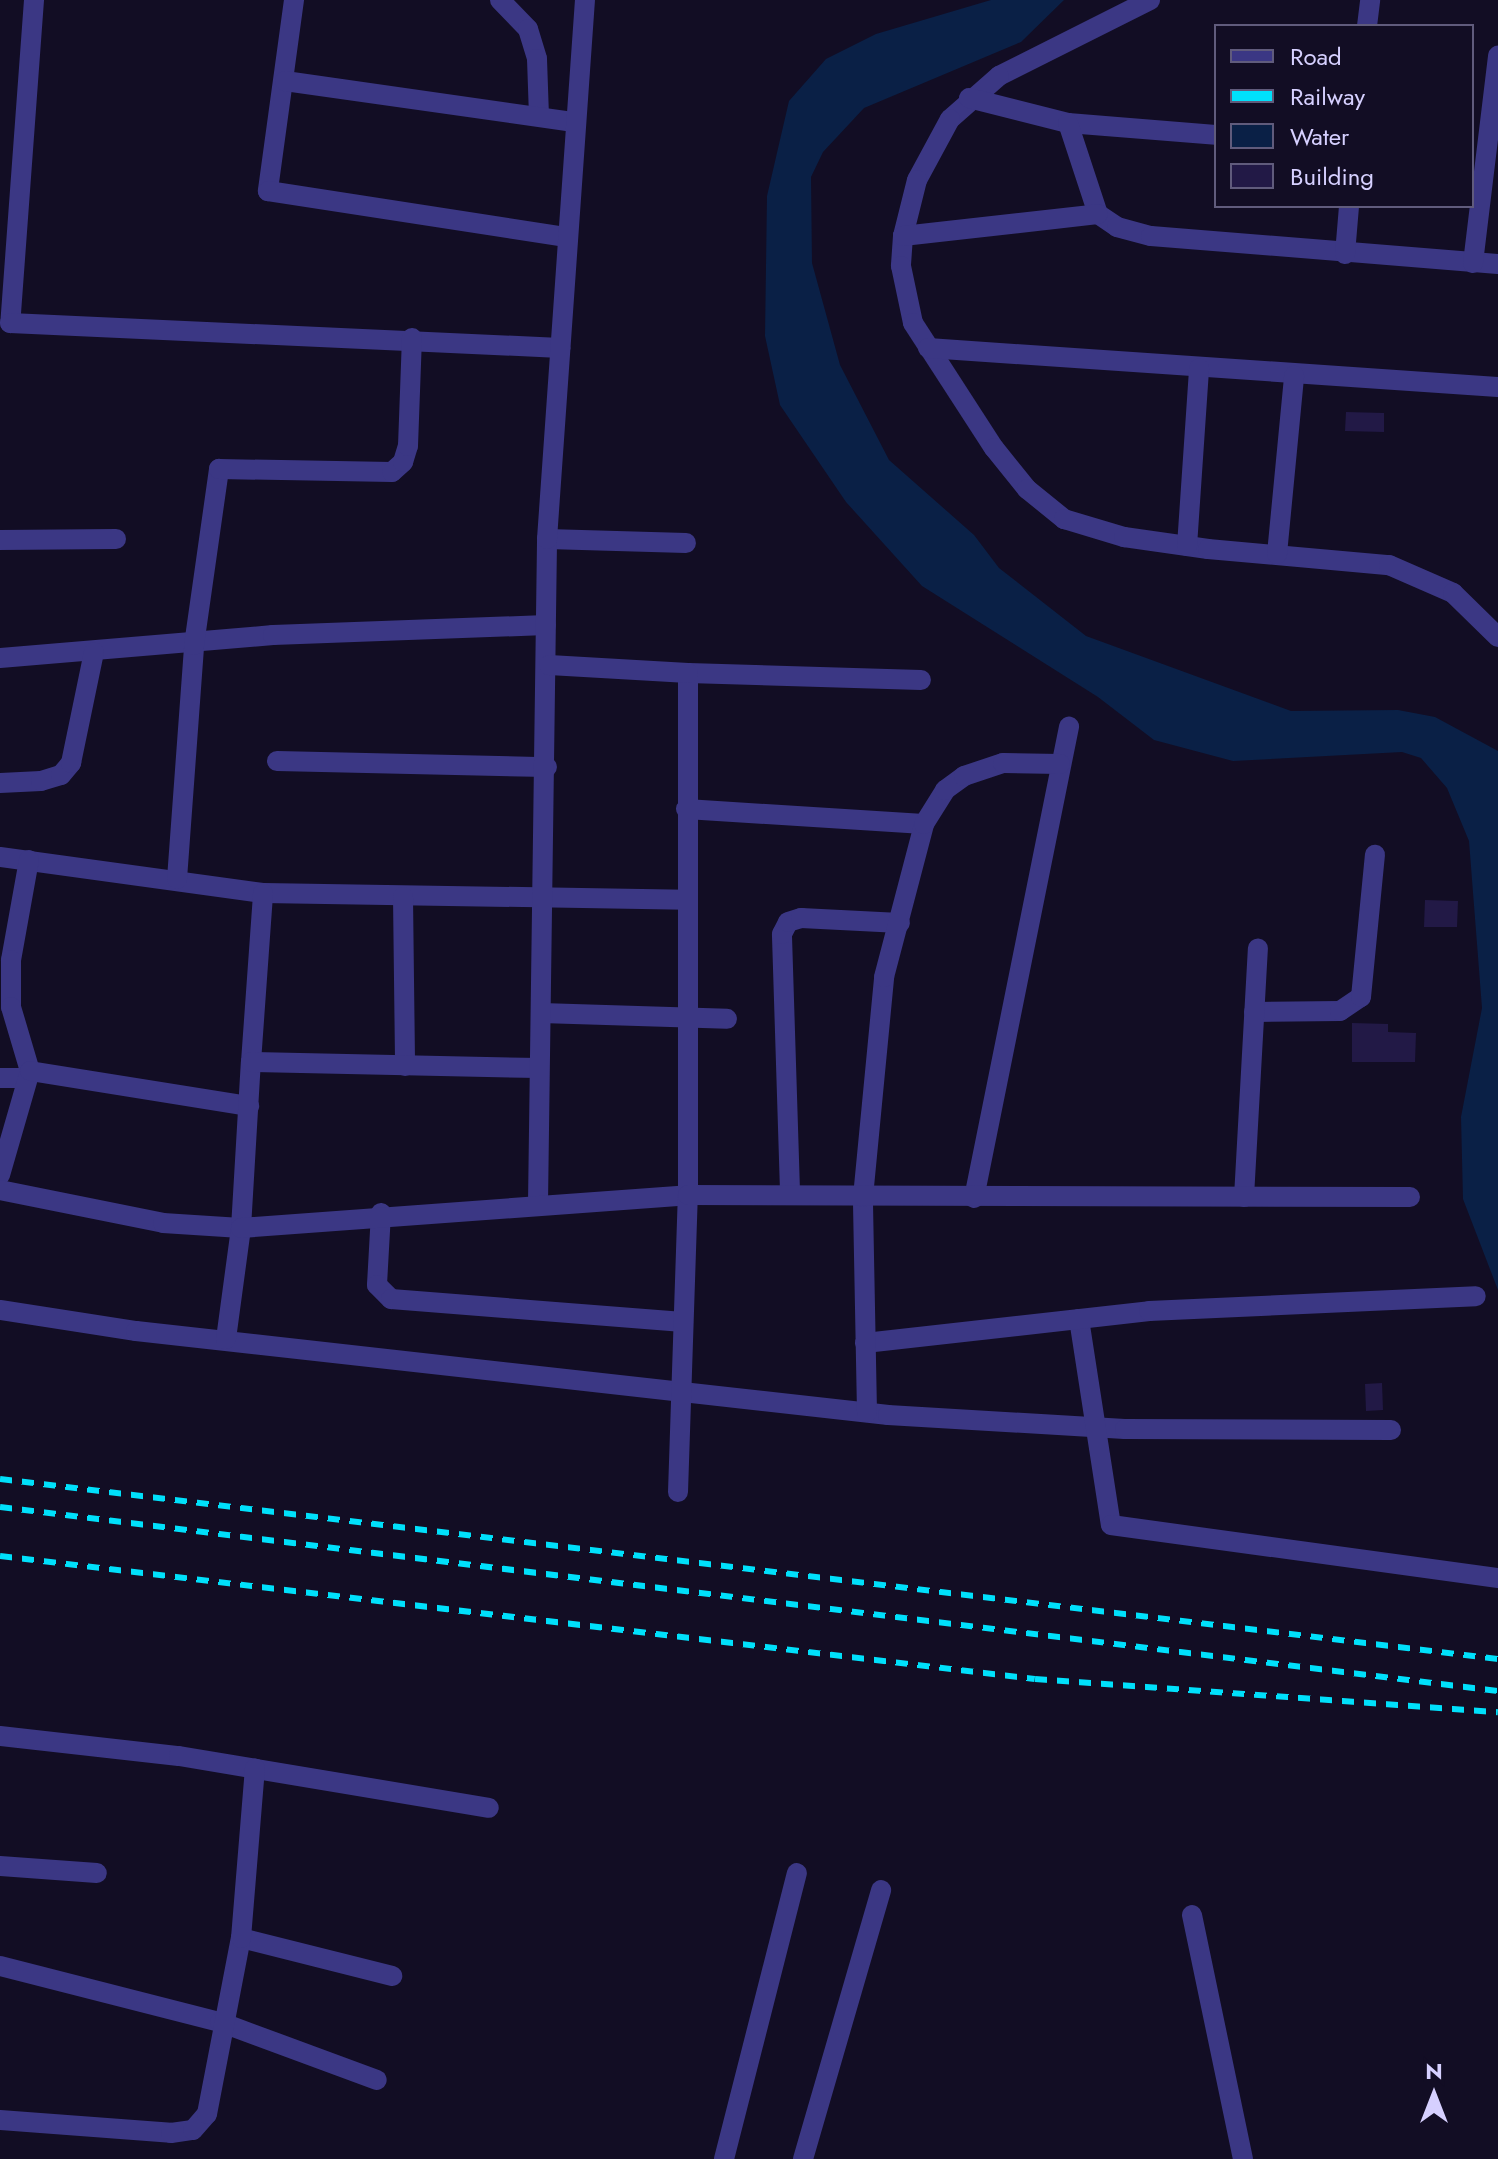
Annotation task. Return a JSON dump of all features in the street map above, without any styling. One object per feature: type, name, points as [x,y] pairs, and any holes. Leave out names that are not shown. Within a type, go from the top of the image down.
[{"type":"street","points":[[34,0],[10,323],[412,338],[560,348]]},
{"type":"street","points":[[294,0],[285,81],[266,177],[268,191],[566,237]]},
{"type":"street","points":[[500,0],[528,29],[537,59],[539,116]]},
{"type":"street","points":[[538,1203],[549,665],[547,539],[585,0]]},
{"type":"street","points":[[1150,0],[999,76],[969,98],[933,143],[903,236],[906,301],[928,348],[994,448],[1047,508],[1091,529],[1187,546],[1389,565],[1453,593],[1498,637]]},
{"type":"street","points":[[1367,24],[1370,0]]},
{"type":"street","points":[[1473,263],[1498,56]]},
{"type":"street","points":[[285,81],[574,122]]},
{"type":"street","points":[[969,98],[1068,123],[1214,135]]},
{"type":"street","points":[[1068,123],[1098,214]]},
{"type":"street","points":[[1345,254],[1349,208]]},
{"type":"street","points":[[903,236],[1098,214],[1151,236],[1498,264]]},
{"type":"street","points":[[177,879],[194,645],[219,469],[392,472],[408,446],[412,338]]},
{"type":"street","points":[[928,348],[1294,376],[1498,387]]},
{"type":"street","points":[[1187,546],[1199,368]]},
{"type":"street","points":[[1277,554],[1294,376]]},
{"type":"street","points":[[0,540],[116,539]]},
{"type":"street","points":[[547,539],[686,543]]},
{"type":"street","points":[[0,658],[194,645],[273,635],[546,625]]},
{"type":"street","points":[[0,783],[41,781],[61,775],[71,763],[94,652]]},
{"type":"street","points":[[549,665],[921,680]]},
{"type":"street","points":[[678,1492],[688,1195],[684,1017],[688,673]]},
{"type":"street","points":[[974,1198],[1069,726]]},
{"type":"street","points":[[277,761],[547,767]]},
{"type":"street","points":[[867,1412],[863,1197],[884,977],[924,824],[945,790],[964,776],[1003,763],[1060,764]]},
{"type":"street","points":[[686,809],[924,824]]},
{"type":"street","points":[[1254,1012],[1340,1011],[1361,997],[1375,855]]},
{"type":"street","points":[[0,857],[263,893],[686,900]]},
{"type":"street","points":[[1,1168],[27,1075],[11,1007],[11,960],[29,860]]},
{"type":"street","points":[[226,1339],[241,1228],[263,893]]},
{"type":"street","points":[[403,897],[405,1066]]},
{"type":"street","points":[[790,1191],[782,934],[788,922],[801,918],[900,923]]},
{"type":"street","points":[[1244,1197],[1258,948]]},
{"type":"street","points":[[541,1013],[727,1019]]},
{"type":"street","points":[[251,1062],[539,1068]]},
{"type":"street","points":[[0,1078],[27,1075],[249,1106]]},
{"type":"street","points":[[0,1190],[163,1223],[241,1228],[381,1213],[790,1191],[863,1197],[1410,1197]]},
{"type":"street","points":[[381,1213],[377,1285],[391,1299],[683,1322]]},
{"type":"street","points":[[865,1343],[1079,1319],[1476,1296]]},
{"type":"street","points":[[0,1310],[867,1412],[1097,1427],[1391,1430]]},
{"type":"street","points":[[1079,1319],[1111,1525],[1498,1578]]},
{"type":"street","points":[[0,1736],[255,1769],[489,1808]]},
{"type":"street","points":[[0,2120],[193,2130],[207,2114],[220,2022],[241,1938],[255,1769]]},
{"type":"street","points":[[0,1866],[97,1873]]},
{"type":"street","points":[[724,2159],[797,1873]]},
{"type":"street","points":[[803,2159],[881,1890]]},
{"type":"street","points":[[1192,1915],[1243,2159]]},
{"type":"street","points":[[241,1938],[392,1976]]},
{"type":"street","points":[[0,1966],[220,2022],[377,2080]]},
{"type":"water","points":[[991,0],[1064,0],[1021,42],[864,108],[823,152],[811,177],[812,263],[840,365],[889,460],[974,535],[999,568],[1086,636],[1291,711],[1398,710],[1435,717],[1498,751],[1498,1290],[1463,1199],[1461,1117],[1482,1008],[1469,841],[1447,788],[1421,758],[1402,752],[1233,761],[1154,740],[1098,697],[922,586],[846,502],[780,405],[765,336],[767,196],[789,101],[826,59],[876,34]]},
{"type":"building","points":[[1346,412],[1384,413],[1384,432],[1345,431]]},
{"type":"building","points":[[1425,900],[1458,901],[1457,927],[1424,927]]},
{"type":"building","points":[[1352,1023],[1388,1024],[1388,1032],[1416,1033],[1415,1062],[1352,1062]]},
{"type":"building","points":[[1382,1383],[1383,1410],[1366,1411],[1365,1384]]},
{"type":"railway","points":[[0,1479],[1498,1659]]},
{"type":"railway","points":[[0,1507],[1498,1691]]},
{"type":"railway","points":[[0,1556],[1035,1679],[1498,1712]]}]
